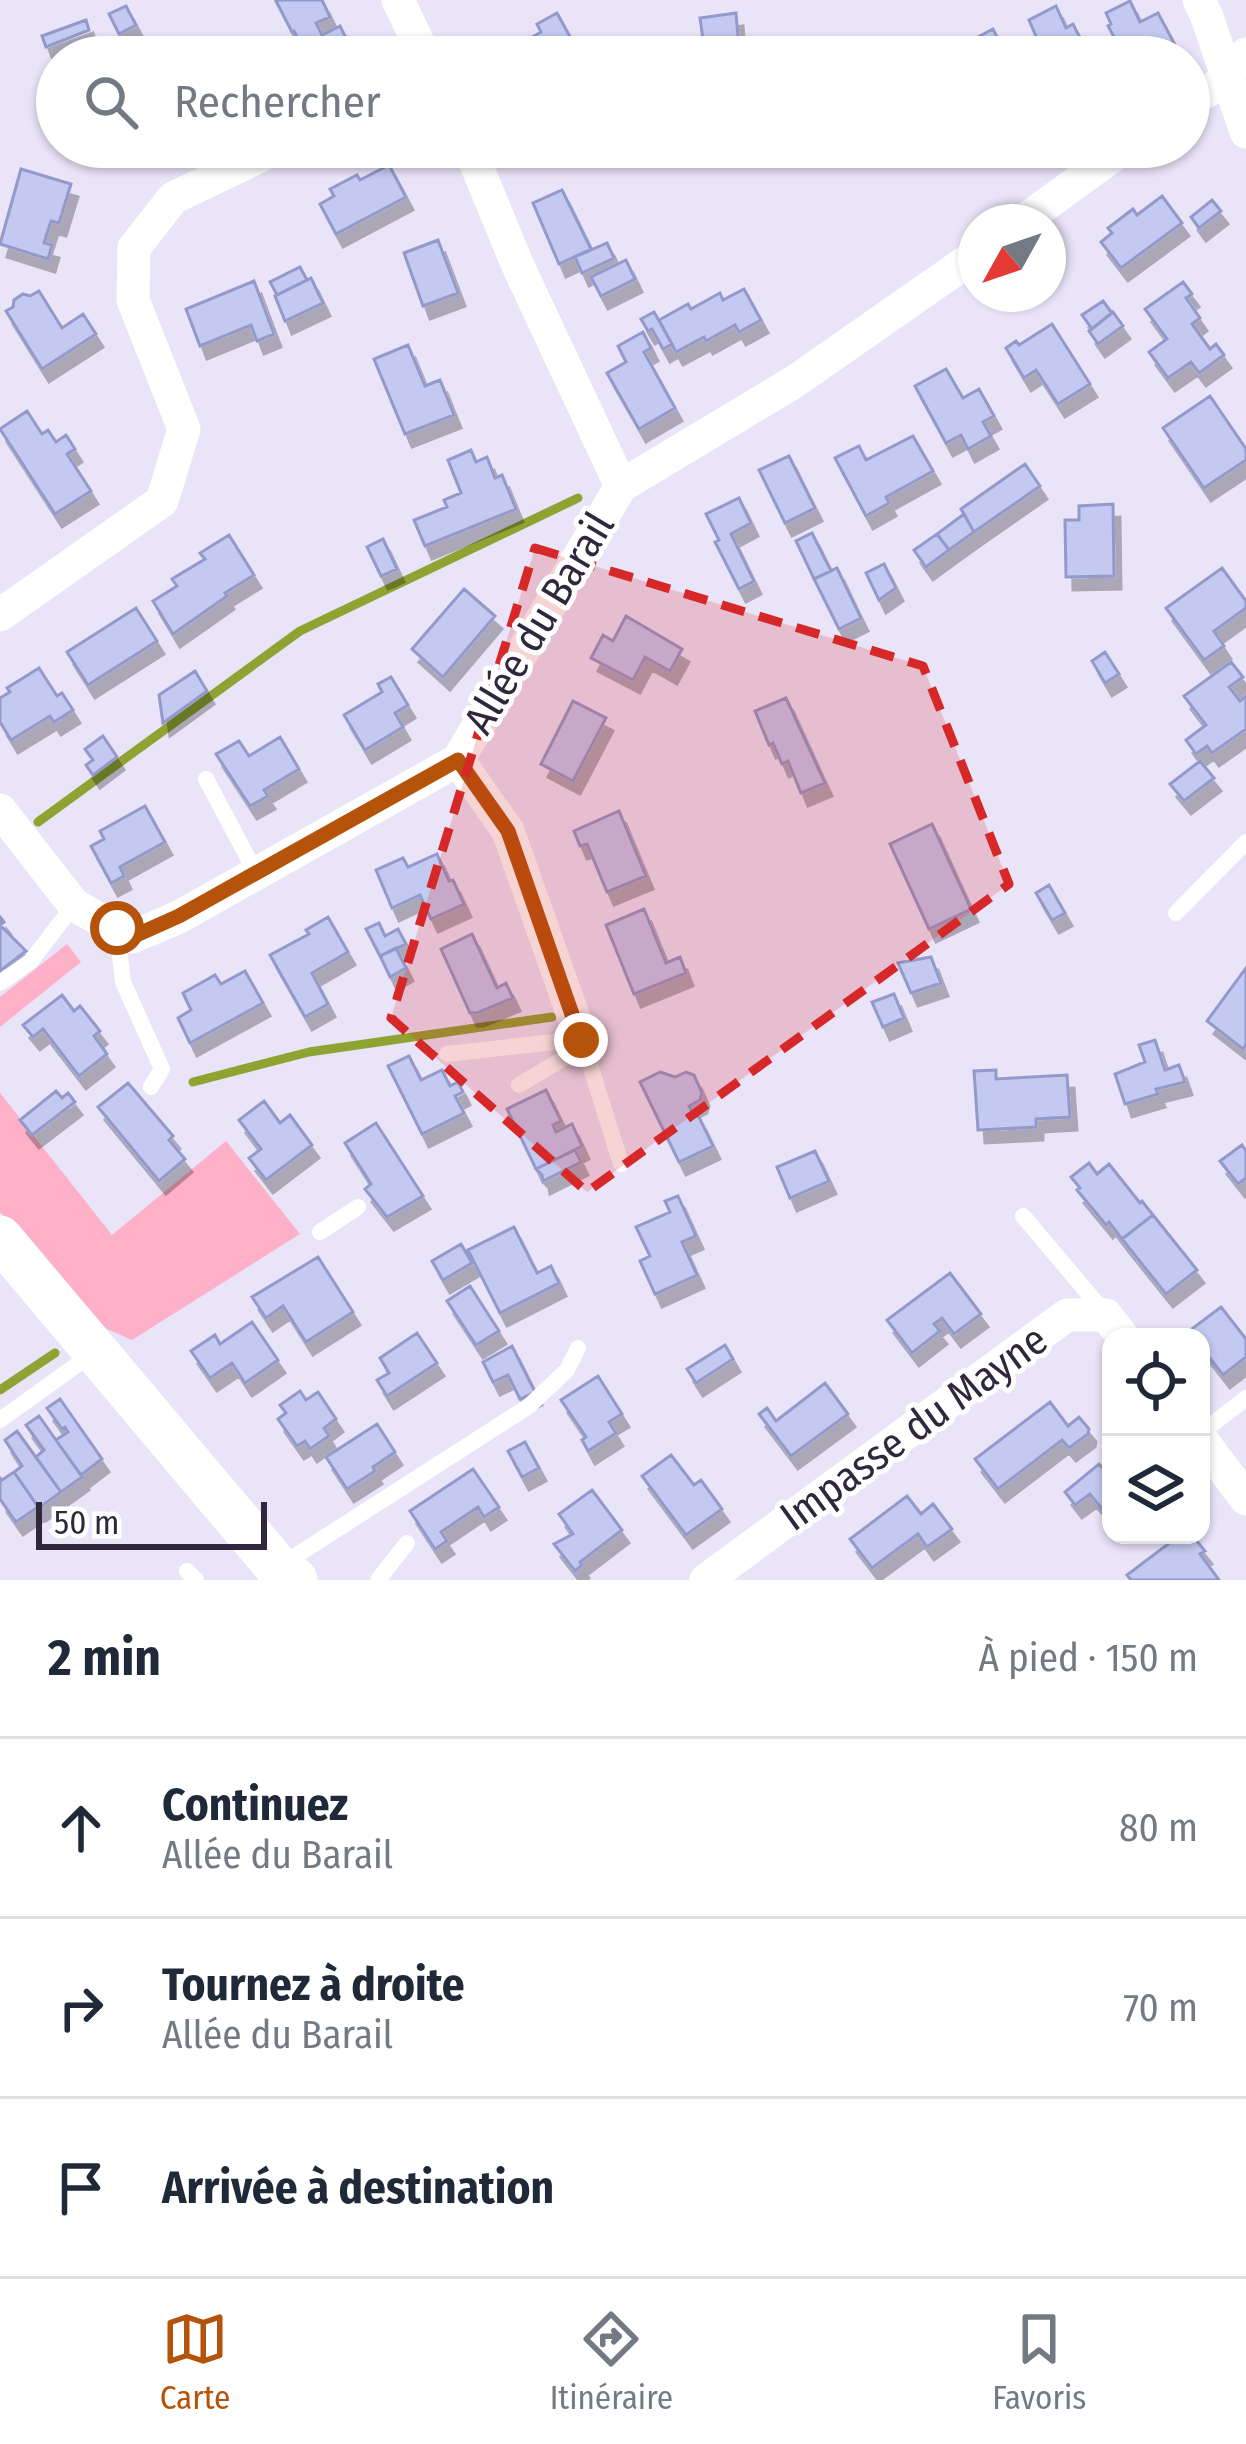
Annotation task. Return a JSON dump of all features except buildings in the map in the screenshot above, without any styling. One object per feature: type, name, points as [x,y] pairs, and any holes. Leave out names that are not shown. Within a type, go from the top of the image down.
[{"type":"main road","points":[[0,1238],[286,1574]]},
{"type":"street","points":[[398,0],[415,36]]},
{"type":"street","points":[[1198,0],[1237,64],[1246,132]]},
{"type":"street","points":[[1210,90],[1237,64]]},
{"type":"street","points":[[0,615],[162,501],[184,429],[133,300],[134,248],[173,198],[235,168]]},
{"type":"street","points":[[478,168],[621,486],[794,382],[958,268]]},
{"type":"street","points":[[1047,204],[1096,168]]},
{"type":"street","name":"Allée du Barail","points":[[117,928],[132,937],[179,916],[458,760],[621,486]]},
{"type":"street","name":"Allée du Barail","points":[[458,760],[508,831],[579,1031]]},
{"type":"street","points":[[0,810],[74,905],[117,928]]},
{"type":"street","name":"Impasse du Mayne","points":[[706,1580],[1067,1315],[1115,1326]]},
{"type":"street","points":[[1210,1449],[1246,1499]]},
{"type":"lane","points":[[206,779],[256,873]]},
{"type":"lane","points":[[1176,913],[1246,842]]},
{"type":"lane","points":[[0,983],[31,961],[74,905]]},
{"type":"lane","points":[[117,928],[123,982],[162,1069],[151,1087]]},
{"type":"lane","points":[[447,1054],[579,1031]]},
{"type":"lane","points":[[519,1085],[579,1031]]},
{"type":"lane","points":[[579,1031],[621,1164]]},
{"type":"lane","points":[[320,1232],[358,1207]]},
{"type":"lane","points":[[1024,1216],[1115,1326]]},
{"type":"lane","points":[[286,1574],[530,1406],[567,1370],[578,1348]]},
{"type":"lane","points":[[0,1420],[96,1352]]},
{"type":"lane","points":[[1210,1428],[1246,1398]]},
{"type":"lane","points":[[378,1580],[407,1543]]},
{"type":"highlighted area","points":[[535,548],[923,666],[1009,884],[587,1192],[391,1018]]},
{"type":"shaded area","points":[[67,944],[81,962],[0,1027],[0,997]]},
{"type":"shaded area","points":[[0,1093],[112,1235],[226,1141],[300,1234],[132,1340],[107,1329],[60,1286],[0,1212]]},
{"type":"waterway","points":[[38,822],[300,631],[578,498]]},
{"type":"waterway","points":[[193,1082],[309,1052],[552,1017]]},
{"type":"waterway","points":[[0,1390],[55,1353]]},
{"type":"route","points":[[117,928],[132,937],[179,916],[458,760],[508,831],[581,1040]]}]
